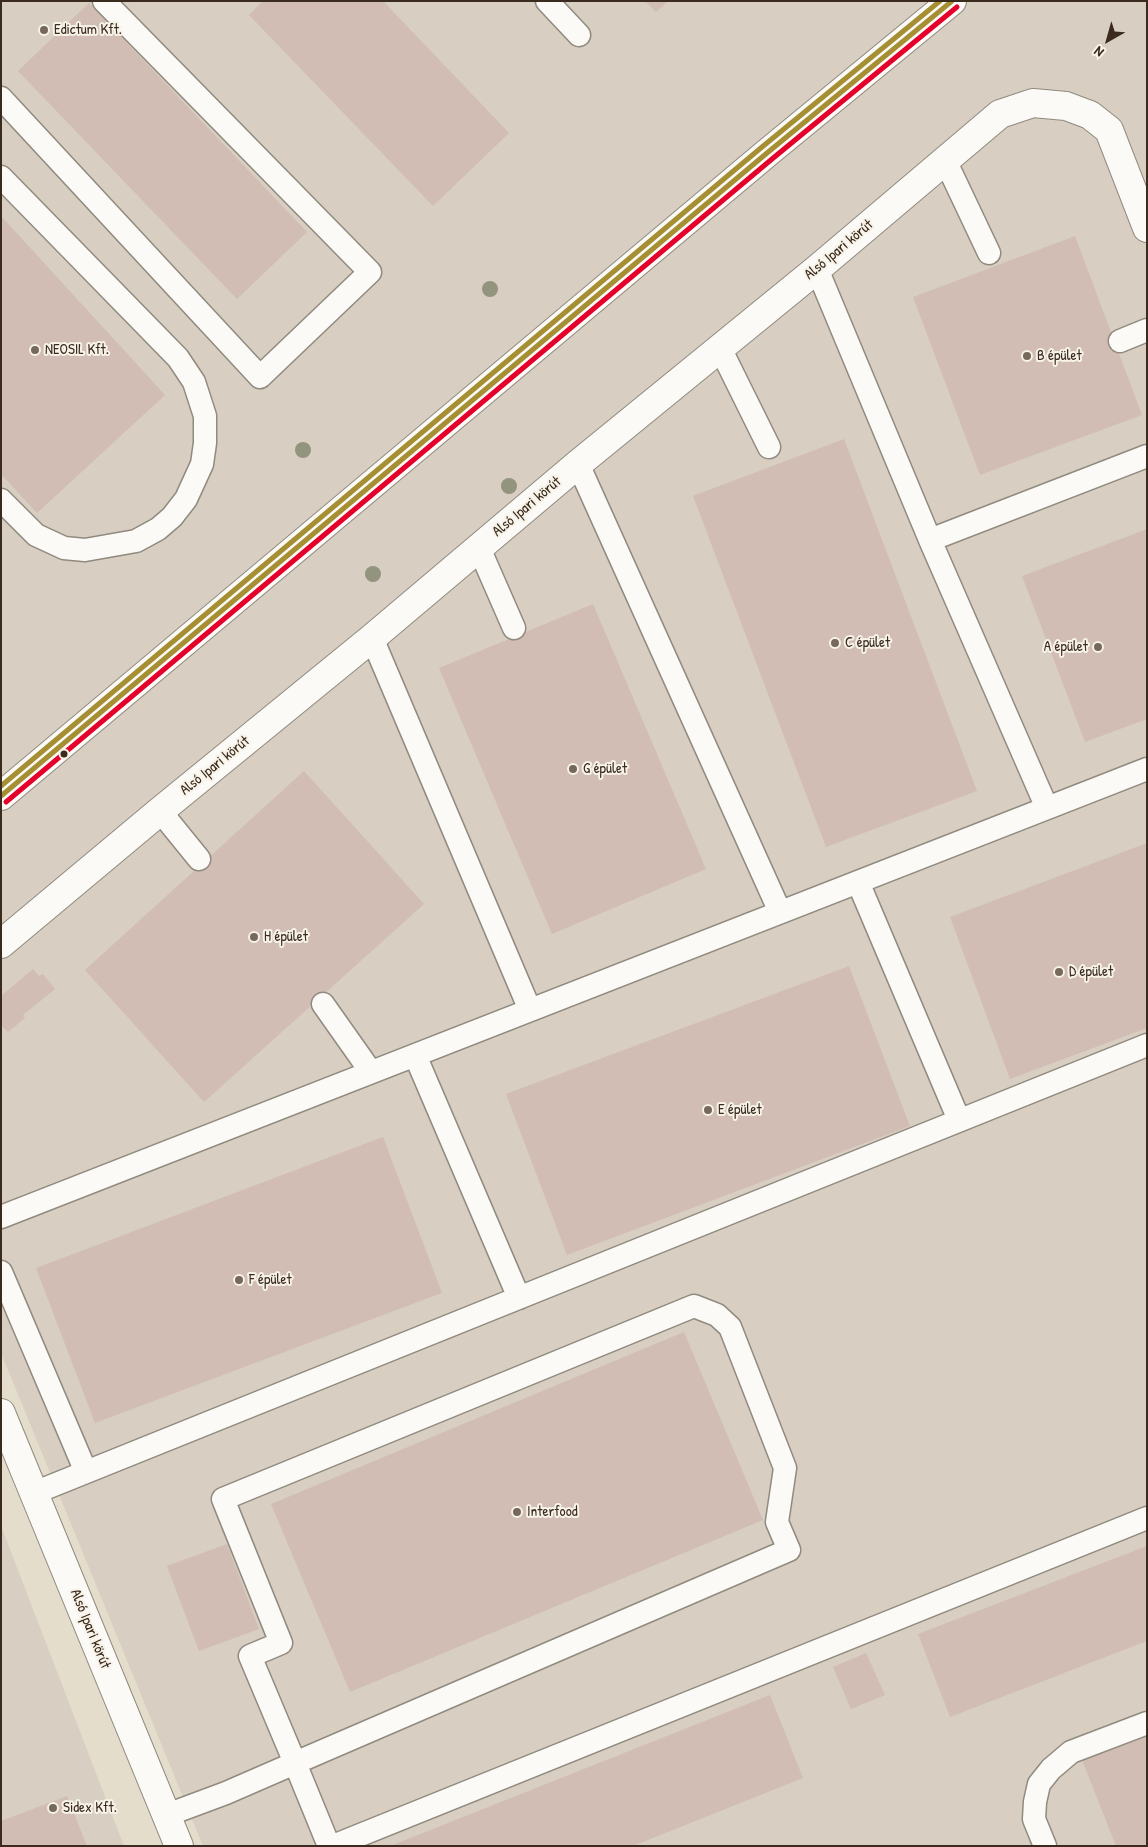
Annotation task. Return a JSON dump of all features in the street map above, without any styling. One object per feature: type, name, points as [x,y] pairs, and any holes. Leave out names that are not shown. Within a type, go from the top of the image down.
[{"type":"street","points":[[1,796],[767,153],[952,1]]},
{"type":"street","name":"Alsó Ipari körút","points":[[1,944],[372,638],[578,464],[816,269],[1000,114],[1033,103],[1066,106],[1090,115],[1109,130],[1147,228]]},
{"type":"street","name":"Alsó Ipari körút","points":[[1,1413],[179,1846]]},
{"type":"lane","points":[[1,98],[260,377],[370,272],[104,1]]},
{"type":"lane","points":[[547,1],[579,35]]},
{"type":"lane","points":[[945,160],[989,253]]},
{"type":"lane","points":[[1,177],[178,358],[194,382],[204,416],[205,443],[202,464],[186,499],[172,517],[158,529],[136,541],[84,550],[64,548],[36,535],[1,500]]},
{"type":"lane","points":[[816,269],[930,540],[1047,808]]},
{"type":"lane","points":[[1120,341],[1147,330]]},
{"type":"lane","points":[[720,348],[769,447]]},
{"type":"lane","points":[[930,540],[1147,456]]},
{"type":"lane","points":[[578,464],[780,912]]},
{"type":"lane","points":[[479,548],[514,628]]},
{"type":"lane","points":[[372,638],[530,1010]]},
{"type":"lane","points":[[1,1217],[1147,769]]},
{"type":"lane","points":[[160,811],[199,859]]},
{"type":"lane","points":[[858,882],[959,1120]]},
{"type":"lane","points":[[323,1004],[371,1072]]},
{"type":"lane","points":[[34,1493],[1147,1044]]},
{"type":"lane","points":[[416,1055],[519,1298]]},
{"type":"lane","points":[[1,1272],[86,1472]]},
{"type":"lane","points":[[167,1815],[226,1793],[295,1763],[788,1550],[777,1522],[785,1468],[730,1326],[717,1315],[694,1306],[223,1500],[281,1643],[250,1656],[295,1763],[329,1846]]},
{"type":"lane","points":[[333,1846],[1147,1518]]},
{"type":"lane","points":[[1045,1846],[1034,1819],[1035,1802],[1039,1784],[1051,1769],[1071,1752],[1147,1723]]},
{"type":"shaded area","points":[[1,1],[1147,1],[1147,1846],[203,1846],[1,1353]]},
{"type":"shaded area","points":[[1,1526],[3,1531],[124,1846],[1,1846]]},
{"type":"building","points":[[263,1],[383,1],[509,133],[433,206],[249,15]]},
{"type":"building","points":[[645,1],[668,1],[656,12]]},
{"type":"building","points":[[89,3],[307,232],[237,299],[18,71]]},
{"type":"building","points":[[1,216],[165,395],[37,513],[1,474]]},
{"type":"building","name":"B épület","points":[[1075,236],[1142,415],[980,475],[913,297]]},
{"type":"building","name":"C épület","points":[[844,439],[977,791],[826,847],[693,496]]},
{"type":"building","name":"A épület","points":[[1147,529],[1147,719],[1085,742],[1022,576]]},
{"type":"building","name":"G épület","points":[[593,604],[706,869],[552,934],[439,668]]},
{"type":"building","name":"H épület","points":[[304,771],[424,904],[204,1102],[85,970]]},
{"type":"building","name":"D épület","points":[[1147,843],[1147,1028],[1010,1079],[950,917]]},
{"type":"building","name":"E épület","points":[[849,966],[910,1126],[567,1255],[506,1094]]},
{"type":"building","points":[[33,969],[39,976],[43,974],[55,989],[23,1015],[25,1018],[8,1032],[1,1025],[1,996]]},
{"type":"building","name":"F épület","points":[[383,1137],[442,1293],[95,1423],[36,1268]]},
{"type":"building","name":"Interfood","points":[[684,1332],[763,1520],[350,1692],[271,1504]]},
{"type":"building","points":[[227,1544],[259,1629],[199,1651],[167,1566]]},
{"type":"building","points":[[1147,1546],[1147,1641],[950,1717],[918,1634]]},
{"type":"building","points":[[866,1653],[885,1695],[851,1709],[833,1667]]},
{"type":"building","points":[[770,1695],[803,1778],[633,1846],[390,1846]]},
{"type":"building","points":[[1147,1734],[1147,1846],[1116,1846],[1082,1760]]},
{"type":"building","name":"Sidex Kft.","points":[[67,1796],[87,1846],[1,1846],[1,1821]]},
{"type":"transit line","points":[[1,786],[762,147],[940,1]]},
{"type":"transit line","points":[[1,796],[767,153],[952,1]]},
{"type":"transit line","points":[[6,802],[772,159],[957,7]]},
{"type":"place","name":"Edictum Kft.","points":[[44,30]]},
{"type":"place","name":"NEOSIL Kft.","points":[[35,350]]},
{"type":"place","name":"B épület","points":[[1027,356]]},
{"type":"place","name":"C épület","points":[[835,643]]},
{"type":"place","name":"A épület","points":[[1098,647]]},
{"type":"place","name":"G épület","points":[[573,769]]},
{"type":"place","name":"H épület","points":[[254,937]]},
{"type":"place","name":"D épület","points":[[1059,972]]},
{"type":"place","name":"E épület","points":[[708,1110]]},
{"type":"place","name":"F épület","points":[[239,1280]]},
{"type":"place","name":"Interfood","points":[[517,1512]]},
{"type":"place","name":"Sidex Kft.","points":[[53,1808]]}]
